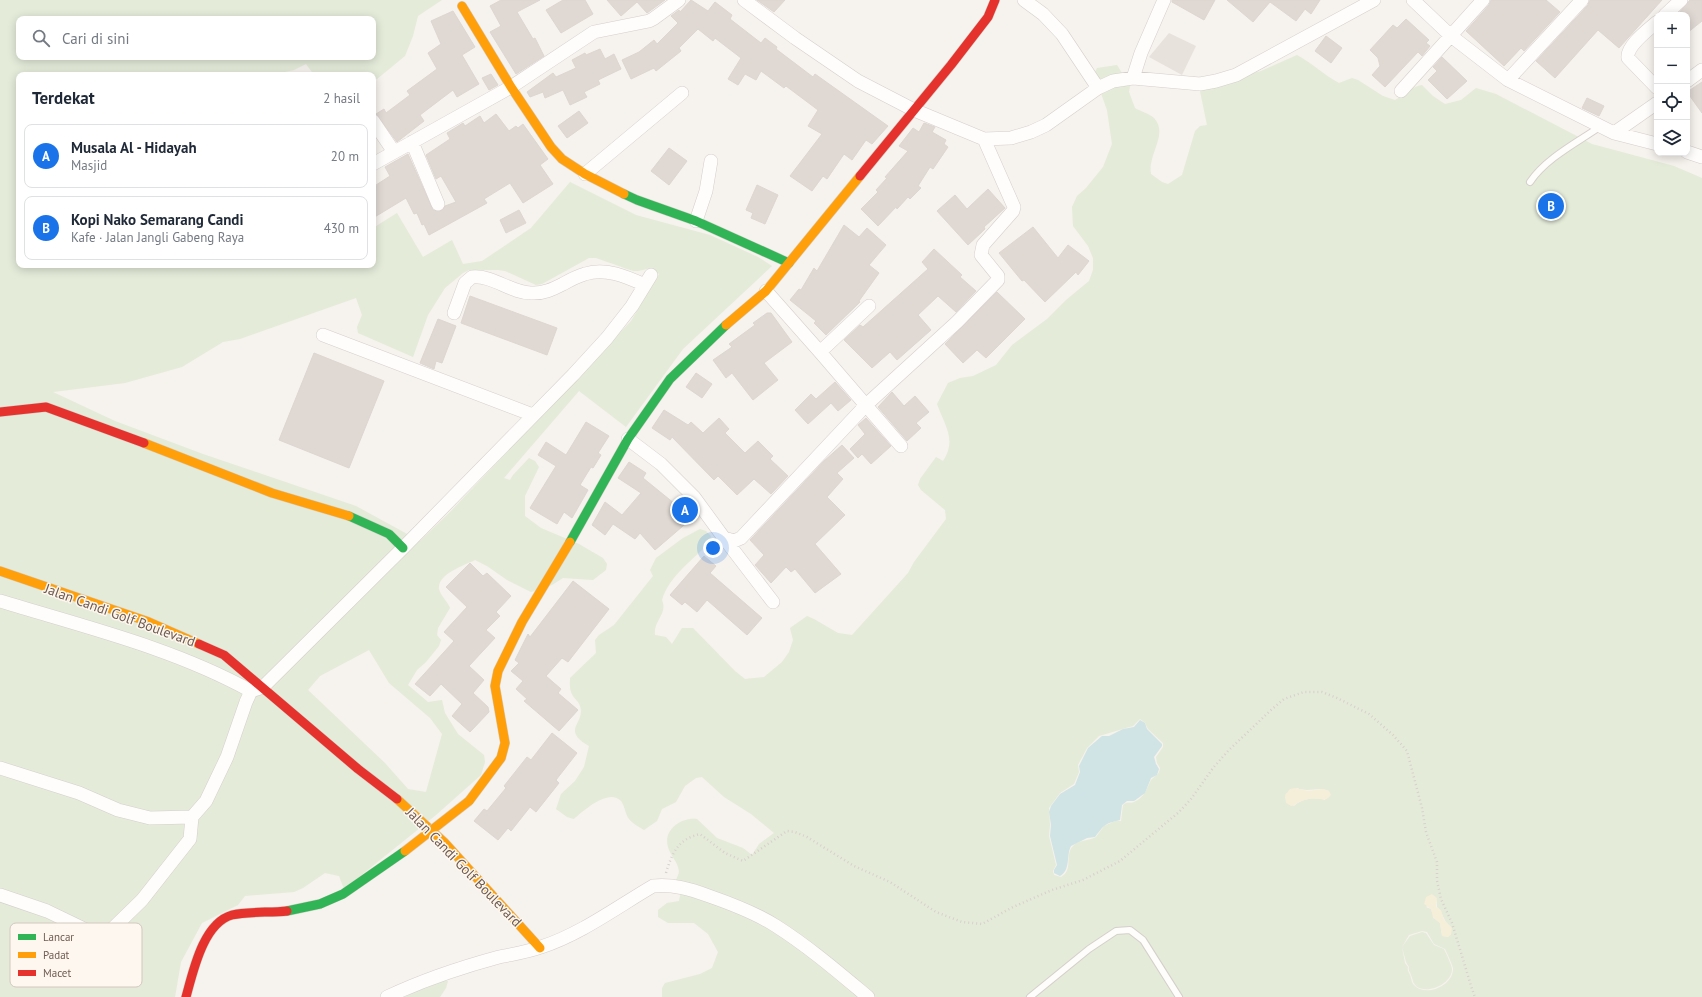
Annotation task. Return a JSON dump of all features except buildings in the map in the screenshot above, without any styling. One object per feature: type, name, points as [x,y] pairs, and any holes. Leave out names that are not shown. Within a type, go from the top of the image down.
[{"type":"street","points":[[376,162],[511,87],[594,32],[653,19],[679,0]]},
{"type":"street","points":[[744,0],[795,38],[858,81],[914,110],[984,140],[1011,138],[1031,132],[1046,125],[1098,88],[1113,82],[1133,78],[1200,84],[1236,75],[1374,0]]},
{"type":"street","points":[[186,997],[195,965],[206,938],[217,924],[232,916],[271,913],[319,904],[350,889],[405,852],[469,801],[477,792],[504,750],[504,736],[495,686],[498,671],[522,622],[579,527],[628,439],[670,379],[723,327],[766,291],[951,65],[988,16],[995,0]]},
{"type":"street","points":[[1024,0],[1043,14],[1062,34],[1098,88]]},
{"type":"street","points":[[1133,78],[1141,53],[1164,0]]},
{"type":"street","points":[[1413,0],[1451,36],[1508,80],[1614,133],[1654,143]]},
{"type":"street","points":[[1401,90],[1483,0]]},
{"type":"street","points":[[1508,80],[1582,0]]},
{"type":"street","points":[[1668,12],[1681,0]]},
{"type":"street","points":[[462,6],[511,87],[551,147],[562,159],[585,174],[637,200],[696,221],[789,263]]},
{"type":"street","points":[[1654,25],[1630,48],[1628,58],[1654,85]]},
{"type":"street","points":[[1690,79],[1702,70]]},
{"type":"street","points":[[585,174],[682,93]]},
{"type":"street","points":[[1614,133],[1654,105]]},
{"type":"street","points":[[376,125],[394,152]]},
{"type":"street","points":[[724,538],[734,541],[741,538],[866,405],[958,322],[998,280],[998,276],[980,252],[983,245],[1013,211],[1014,207],[984,140]]},
{"type":"street","points":[[412,142],[438,204]]},
{"type":"street","points":[[696,221],[706,191],[711,161]]},
{"type":"street","points":[[118,923],[142,900],[190,839],[192,817],[206,801],[216,777],[227,757],[246,702],[257,689],[403,548],[607,338],[632,306],[648,280],[611,273],[586,273],[538,294],[528,293],[485,278],[472,277],[465,283],[454,313]]},
{"type":"street","points":[[766,291],[901,446]]},
{"type":"street","points":[[820,352],[868,306]]},
{"type":"street","points":[[323,335],[533,415]]},
{"type":"street","points":[[0,412],[46,407],[114,431],[194,464],[272,493],[348,516],[389,534],[403,548]]},
{"type":"street","points":[[628,439],[661,464],[694,497],[773,602]]},
{"type":"street","name":"Jalan Candi Golf Boulevard","points":[[0,571],[149,622],[224,655],[257,689],[410,810],[445,843],[540,948]]},
{"type":"street","points":[[0,601],[143,645],[257,689]]},
{"type":"street","points":[[0,768],[79,794],[118,810],[150,818],[192,817]]},
{"type":"street","points":[[388,997],[402,990],[449,973],[499,957],[540,948],[568,936],[653,886],[661,885],[680,886],[725,901],[775,925],[823,959],[868,997]]},
{"type":"street","points":[[0,895],[47,911],[72,923]]},
{"type":"lane","points":[[1530,182],[1536,174],[1556,157],[1601,126]]},
{"type":"lane","points":[[1030,997],[1089,949],[1109,935],[1116,931],[1130,930],[1144,940],[1179,997]]},
{"type":"path","points":[[661,885],[674,850],[690,836],[700,834],[724,853],[743,861],[787,831],[795,832],[807,837],[854,866],[890,882],[936,912],[962,922],[982,924],[1014,907],[1052,890],[1083,880],[1120,861],[1192,800],[1212,768],[1228,751],[1284,699],[1304,692],[1322,692],[1369,714],[1393,735],[1408,751],[1422,808],[1426,832],[1437,862],[1437,881],[1441,899],[1452,923],[1475,997]]},
{"type":"shaded area","points":[[1169,33],[1196,46],[1182,75],[1149,57]]},
{"type":"shaded area","points":[[1140,720],[1145,723],[1147,729],[1162,744],[1154,757],[1159,769],[1157,775],[1151,778],[1145,793],[1134,801],[1127,801],[1122,805],[1120,820],[1105,825],[1095,837],[1087,838],[1071,846],[1066,870],[1060,876],[1054,873],[1057,865],[1050,836],[1051,825],[1049,812],[1051,806],[1060,794],[1075,785],[1080,772],[1079,766],[1088,748],[1102,736],[1109,736],[1123,729],[1134,727]]},
{"type":"green space","points":[[0,0],[442,0],[418,16],[413,36],[405,56],[377,79],[376,72],[312,72],[306,64],[294,70],[285,72],[16,72],[16,268],[376,268],[376,226],[397,213],[423,257],[452,240],[463,264],[482,261],[531,228],[570,182],[636,215],[710,235],[758,257],[772,266],[683,349],[626,427],[579,391],[504,478],[510,480],[529,458],[535,461],[539,467],[525,496],[525,516],[541,528],[579,544],[603,558],[607,564],[606,570],[593,580],[563,578],[552,585],[531,592],[507,580],[487,566],[475,560],[452,571],[442,579],[439,589],[450,608],[438,628],[437,635],[441,640],[439,646],[426,662],[417,670],[408,685],[428,702],[442,700],[445,713],[458,734],[484,755],[485,762],[481,775],[436,815],[344,889],[339,876],[325,873],[303,888],[294,892],[245,896],[238,905],[202,923],[181,962],[175,997],[0,997]],"holes":[[[589,258],[596,258],[635,271],[649,269],[659,274],[631,321],[450,512],[420,541],[356,506],[203,454],[115,421],[53,392],[125,383],[182,367],[223,342],[240,339],[356,298],[362,315],[357,327],[358,333],[413,357],[428,315],[445,288],[463,273],[469,270],[505,271],[536,285],[542,284]],[[369,650],[389,683],[430,718],[442,734],[426,792],[408,789],[385,763],[308,690],[320,676]]]},
{"type":"green space","points":[[1297,55],[1339,83],[1352,78],[1358,80],[1383,96],[1395,100],[1412,89],[1422,85],[1433,96],[1445,104],[1461,100],[1476,88],[1496,94],[1592,144],[1674,166],[1702,178],[1702,997],[662,997],[662,988],[665,983],[700,974],[712,968],[718,952],[708,934],[694,923],[668,923],[658,917],[658,910],[667,903],[679,901],[682,886],[676,880],[679,872],[676,862],[668,847],[668,835],[671,830],[679,822],[697,819],[717,838],[743,848],[752,855],[759,844],[774,833],[751,814],[724,797],[702,777],[696,778],[685,786],[676,802],[662,809],[657,821],[644,830],[630,820],[621,801],[616,798],[610,797],[596,802],[574,819],[567,817],[556,809],[561,794],[575,781],[584,767],[589,746],[576,735],[576,726],[581,712],[578,702],[571,692],[570,678],[596,653],[595,640],[599,635],[614,625],[653,576],[650,570],[656,558],[683,538],[700,529],[706,531],[711,536],[710,542],[682,569],[665,591],[662,600],[663,610],[656,625],[655,635],[666,637],[672,644],[682,628],[693,628],[735,671],[745,679],[764,677],[782,662],[789,652],[793,640],[790,628],[807,616],[838,633],[852,635],[908,573],[914,562],[946,519],[945,510],[921,490],[918,485],[920,479],[936,457],[943,461],[947,453],[949,446],[948,433],[937,404],[948,383],[960,378],[973,376],[996,365],[1012,345],[1047,319],[1066,300],[1089,281],[1093,270],[1093,258],[1088,246],[1073,226],[1072,207],[1077,196],[1086,188],[1103,167],[1112,144],[1107,110],[1094,74],[1097,68],[1117,65],[1130,86],[1129,92],[1135,108],[1154,118],[1158,124],[1159,138],[1152,159],[1151,174],[1162,182],[1168,184],[1182,175],[1195,131],[1200,126],[1207,125],[1200,91],[1201,87],[1261,71]],"holes":[[[1140,719],[1163,743],[1163,747],[1156,757],[1160,768],[1159,773],[1151,780],[1140,798],[1134,802],[1123,805],[1121,821],[1115,821],[1104,826],[1096,837],[1075,844],[1070,850],[1068,866],[1065,874],[1061,877],[1054,875],[1053,871],[1056,865],[1049,836],[1049,808],[1060,793],[1074,784],[1079,772],[1078,765],[1087,748],[1099,736],[1133,726]],[[1297,788],[1306,790],[1321,789],[1329,791],[1325,800],[1317,798],[1309,799],[1294,806],[1286,800],[1285,797]],[[1437,900],[1437,907],[1441,911],[1448,925],[1451,927],[1448,937],[1442,936],[1440,923],[1434,918],[1431,909],[1426,907]],[[1422,931],[1427,932],[1434,944],[1445,949],[1453,968],[1449,980],[1439,988],[1426,990],[1420,989],[1413,984],[1408,967],[1405,963],[1402,947],[1409,935]]]},
{"type":"green space","points":[[1422,932],[1426,933],[1434,945],[1444,949],[1452,967],[1451,974],[1448,979],[1444,983],[1432,989],[1421,988],[1415,985],[1402,947],[1410,936]]},
{"type":"green space","points":[[442,981],[448,981],[446,988],[440,997],[405,997],[423,988]]},
{"type":"sand","points":[[1295,788],[1308,791],[1323,789],[1329,791],[1331,795],[1327,799],[1309,799],[1291,806],[1286,803],[1285,795],[1290,789]]},
{"type":"sand","points":[[1432,894],[1437,898],[1436,907],[1441,910],[1444,920],[1452,928],[1451,935],[1448,937],[1442,936],[1440,923],[1433,918],[1431,909],[1424,904],[1426,897]]},
{"type":"traffic: fast","points":[[624,194],[696,221],[789,263]]},
{"type":"traffic: fast","points":[[570,542],[628,439],[670,379],[726,325]]},
{"type":"traffic: fast","points":[[349,516],[389,534],[403,548]]},
{"type":"traffic: fast","points":[[287,911],[320,904],[343,894],[405,851]]},
{"type":"traffic: slow","points":[[462,6],[511,87],[551,147],[562,159],[585,174],[624,194]]},
{"type":"traffic: slow","points":[[726,325],[766,291],[860,176]]},
{"type":"traffic: slow","points":[[144,443],[272,493],[349,516]]},
{"type":"traffic: slow","points":[[469,801],[501,758],[505,743],[495,686],[498,671],[522,622],[570,542]]},
{"type":"traffic: slow","points":[[0,571],[149,622],[199,644]]},
{"type":"traffic: slow","points":[[397,799],[445,843],[540,948]]},
{"type":"traffic: slow","points":[[405,851],[469,801]]},
{"type":"traffic: jam","points":[[860,176],[951,65],[988,17],[995,0]]},
{"type":"traffic: jam","points":[[0,412],[46,407],[144,443]]},
{"type":"traffic: jam","points":[[199,644],[224,655],[358,769],[397,799]]},
{"type":"traffic: jam","points":[[186,997],[201,950],[207,938],[222,920],[238,914],[287,911]]},
{"type":"place","name":"Kopi Nako Semarang Candi","points":[[1551,206]]},
{"type":"place","name":"Musala Al - Hidayah","points":[[685,510]]}]
